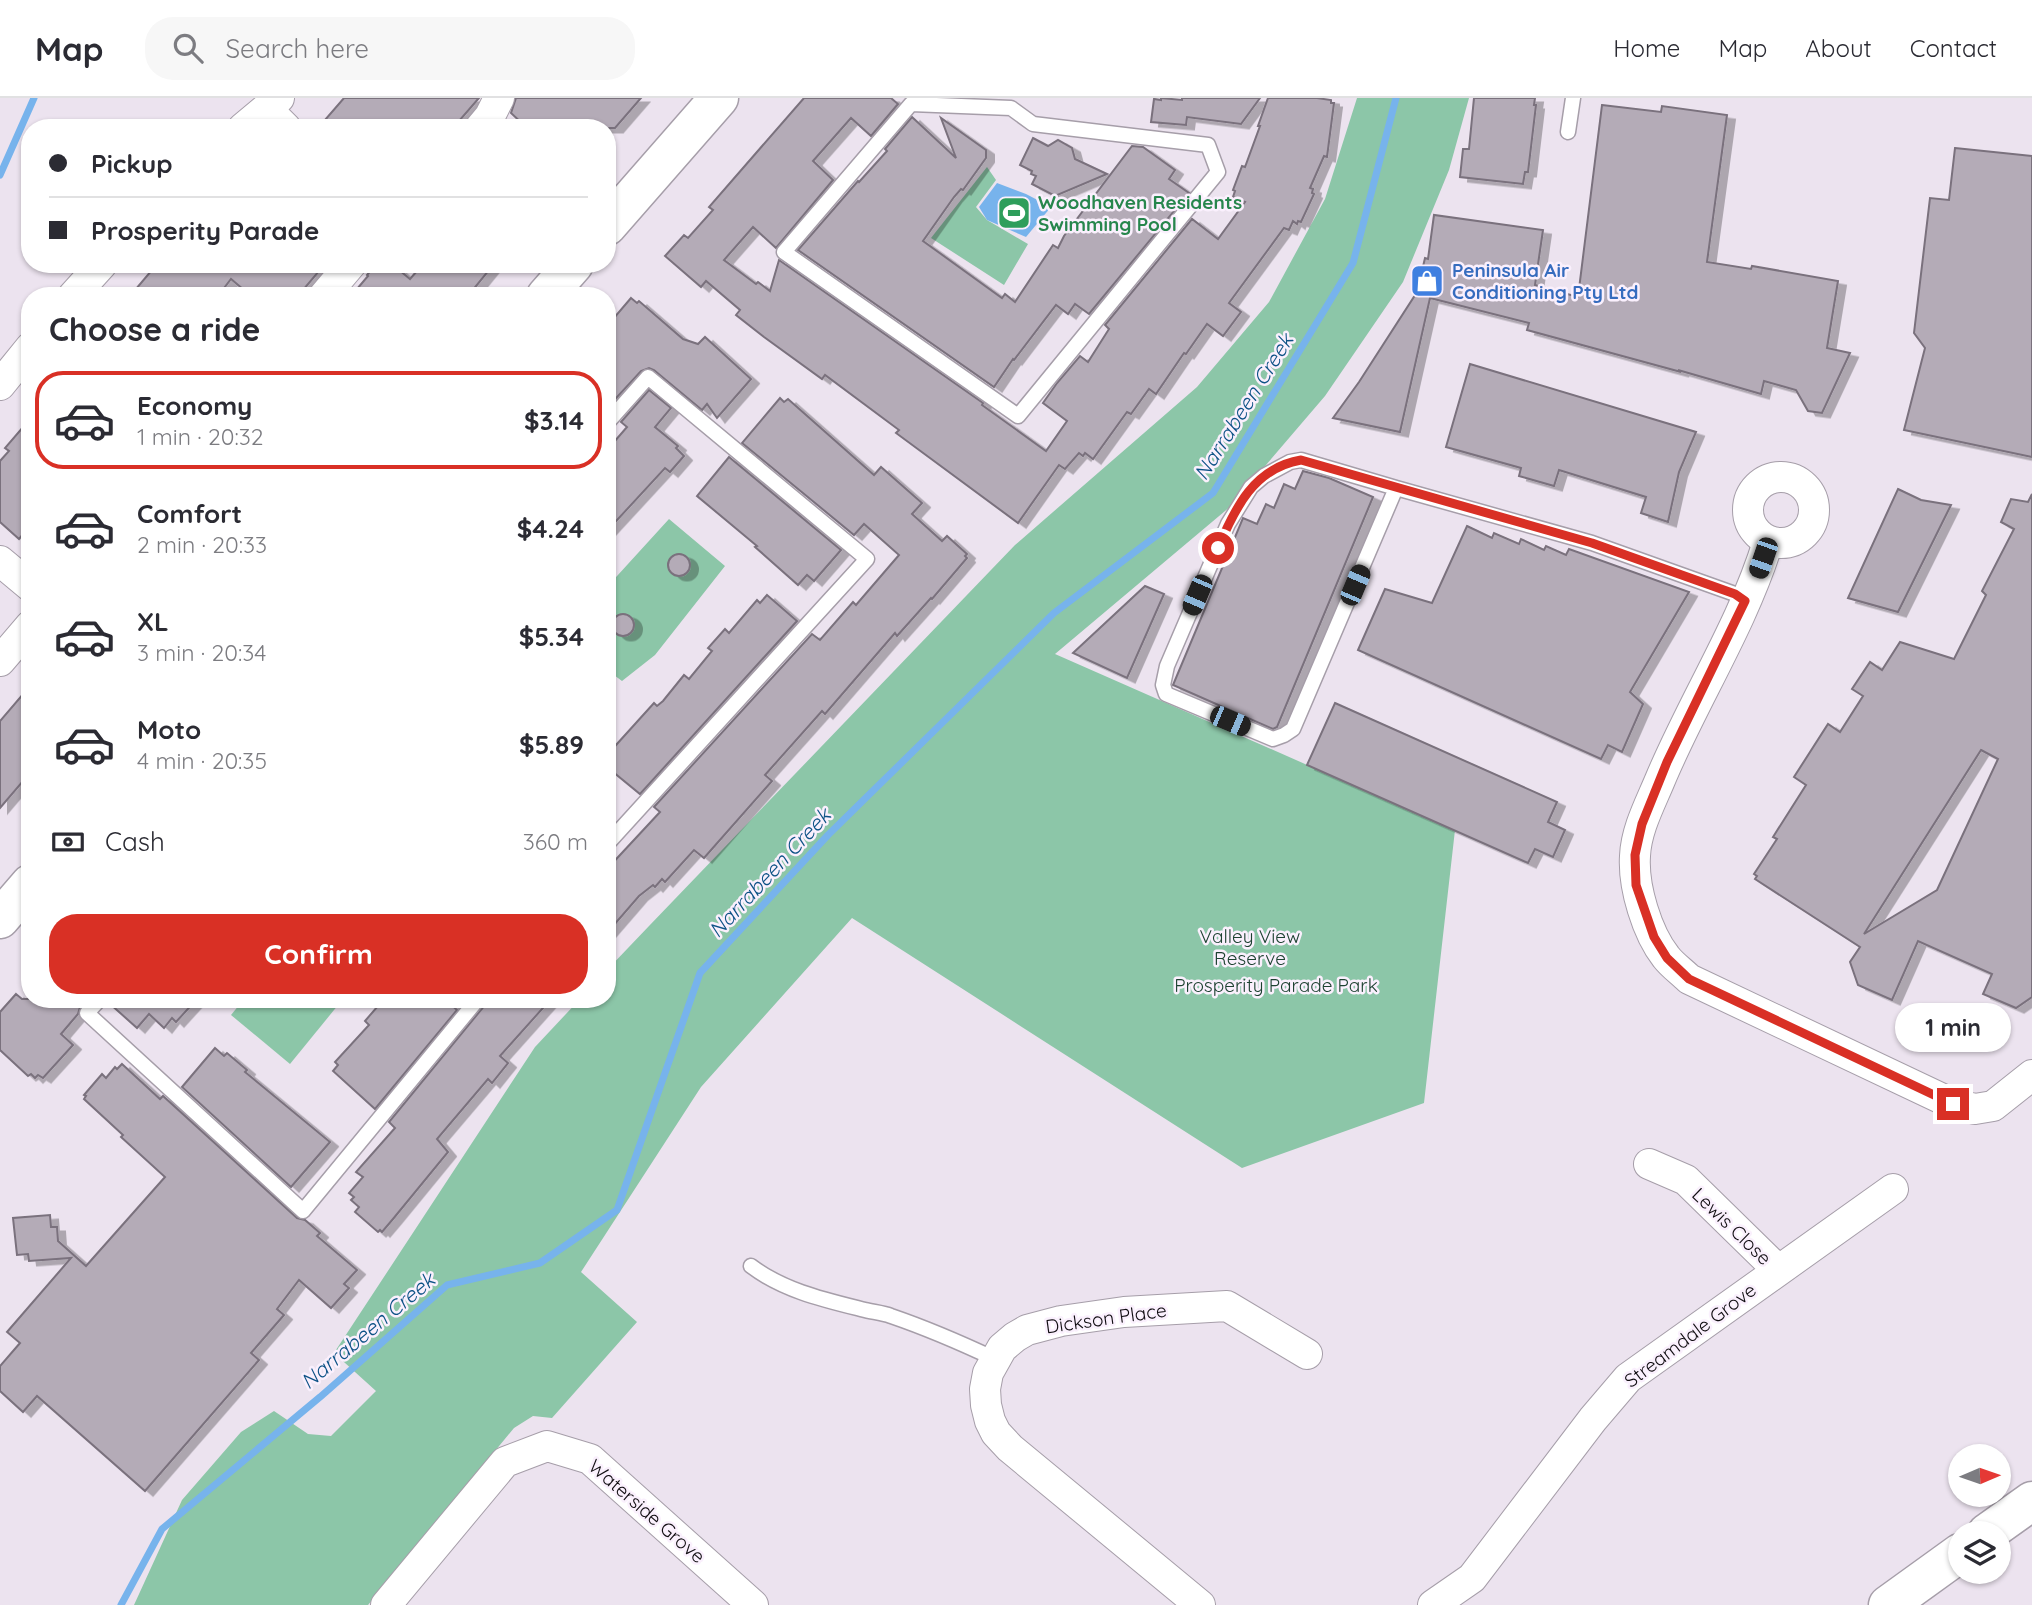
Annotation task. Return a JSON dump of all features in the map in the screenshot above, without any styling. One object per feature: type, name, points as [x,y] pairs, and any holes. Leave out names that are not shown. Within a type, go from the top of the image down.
[{"type":"street","points":[[488,119],[499,98]]},
{"type":"street","points":[[616,216],[719,98]]},
{"type":"street","points":[[82,287],[94,273]]},
{"type":"street","points":[[332,287],[343,273]]},
{"type":"street","points":[[554,287],[566,273]]},
{"type":"street","points":[[0,385],[21,359]]},
{"type":"street","points":[[1768,541],[1756,578],[1667,762],[1642,824],[1635,855],[1636,885],[1654,937],[1667,958],[1689,979],[1953,1104],[1975,1109],[1993,1107],[2032,1074]]},
{"type":"street","points":[[0,561],[21,578]]},
{"type":"street","points":[[0,661],[21,636]]},
{"type":"street","points":[[0,919],[21,894]]},
{"type":"street","name":"Lewis Close","points":[[1649,1164],[1686,1181],[1778,1270]]},
{"type":"street","name":"Streamdale Grove","points":[[1433,1605],[1472,1578],[1593,1419],[1628,1378],[1893,1189]]},
{"type":"street","name":"Dickson Place","points":[[1200,1605],[1021,1457],[996,1433],[988,1413],[985,1390],[988,1373],[1002,1348],[1027,1330],[1124,1312],[1204,1306],[1227,1306],[1307,1354]]},
{"type":"street","name":"Waterside Grove","points":[[386,1605],[505,1462],[547,1446],[590,1459],[754,1605]]},
{"type":"street","points":[[2004,1521],[2032,1501]]},
{"type":"street","points":[[1888,1605],[1948,1562]]},
{"type":"lane","points":[[1568,132],[1573,98]]},
{"type":"lane","points":[[1012,103],[1033,124],[1208,145],[1218,172],[1018,416],[784,252],[911,104],[1012,103]]},
{"type":"lane","points":[[616,413],[648,377],[867,559],[616,834]]},
{"type":"lane","points":[[1396,488],[1293,729],[1273,739],[1166,694],[1163,685],[1167,666],[1228,524],[1251,487],[1264,476],[1290,462],[1301,460],[1592,543],[1735,594],[1745,601]]},
{"type":"lane","points":[[92,1008],[87,1013],[303,1211],[471,1008]]},
{"type":"lane","points":[[751,1266],[784,1286],[889,1315],[995,1359]]},
{"type":"green space","name":"Valley View Reserve","points":[[1357,98],[1469,98],[1449,170],[1403,282],[1325,396],[1231,506],[1055,654],[1455,830],[1424,1103],[1242,1168],[852,918],[701,1087],[581,1272],[637,1322],[552,1418],[533,1416],[514,1428],[368,1605],[134,1605],[182,1500],[241,1432],[274,1411],[308,1434],[331,1436],[376,1391],[334,1353],[535,1047],[572,1008],[616,1008],[616,961],[1015,545],[1197,387],[1269,302],[1325,199]]},
{"type":"green space","points":[[987,167],[996,180],[976,207],[987,220],[1028,244],[1004,285],[931,238]]},
{"type":"green space","points":[[669,519],[725,566],[655,655],[622,681],[616,676],[616,577]]},
{"type":"green space","points":[[237,1008],[336,1008],[290,1064],[231,1015]]},
{"type":"water","name":"Woodhaven Residents Swimming Pool","points":[[997,183],[1051,207],[1026,237],[987,220],[979,207]]},
{"type":"building","points":[[344,98],[479,98],[461,119],[326,119]]},
{"type":"building","points":[[516,98],[641,98],[616,127],[616,119],[517,119],[511,113]]},
{"type":"building","points":[[804,98],[891,98],[898,104],[871,136],[851,118],[813,161],[833,180],[776,248],[753,227],[724,260],[770,291],[779,260],[983,403],[982,405],[1046,451],[1067,421],[1043,403],[1057,383],[1080,356],[1088,362],[1109,329],[1105,325],[1192,219],[1218,239],[1245,202],[1233,197],[1233,190],[1242,166],[1245,167],[1268,98],[1317,98],[1334,103],[1327,157],[1324,156],[1310,188],[1314,194],[1301,222],[1298,221],[1297,224],[1293,221],[1289,230],[1284,228],[1229,303],[1241,312],[1223,336],[1207,324],[1156,394],[1149,389],[1131,414],[1127,412],[1093,459],[1085,453],[1083,456],[1079,453],[1065,469],[1059,465],[1018,523],[896,433],[899,430],[825,375],[822,379],[764,337],[736,315],[740,310],[706,281],[701,287],[665,256],[684,235],[688,238],[713,210],[709,207]]},
{"type":"building","points":[[1260,98],[1241,124],[1187,117],[1186,125],[1151,122],[1154,99]]},
{"type":"building","points":[[1474,98],[1535,98],[1528,172],[1525,172],[1523,184],[1460,177],[1463,149],[1469,149]]},
{"type":"building","points":[[1602,105],[1661,112],[1662,106],[1727,115],[1707,262],[1751,269],[1752,266],[1838,281],[1827,348],[1850,353],[1822,413],[1808,411],[1796,390],[1764,381],[1761,394],[1527,330],[1529,323],[1430,298],[1400,432],[1333,418],[1417,292],[1425,258],[1428,259],[1434,215],[1543,230],[1535,285],[1578,297]]},
{"type":"building","points":[[912,117],[956,158],[941,118],[986,150],[986,158],[923,241],[1002,298],[1005,294],[1015,302],[1053,245],[1058,248],[1064,236],[1132,146],[1143,147],[1175,170],[1169,179],[1189,193],[1089,314],[1075,304],[1068,314],[1056,305],[994,387],[798,250],[887,151],[885,149]]},
{"type":"building","points":[[1033,138],[1048,146],[1058,140],[1072,148],[1075,159],[1107,174],[1055,196],[1032,184],[1036,176],[1020,165]]},
{"type":"building","points":[[1955,148],[2032,156],[2032,457],[1904,430],[1925,348],[1914,333],[1930,198],[1949,200]]},
{"type":"building","points":[[149,273],[317,273],[306,287],[240,287],[231,279],[225,287],[138,287]]},
{"type":"building","points":[[403,273],[410,279],[415,273],[487,273],[475,287],[359,287],[367,275]]},
{"type":"building","points":[[631,298],[637,303],[639,301],[683,339],[698,344],[705,337],[751,379],[717,418],[707,404],[702,410],[649,368],[641,371],[616,398],[616,316]]},
{"type":"building","points":[[1470,364],[1696,432],[1679,472],[1668,522],[1641,513],[1646,497],[1559,470],[1554,486],[1519,476],[1521,468],[1446,447]]},
{"type":"building","points":[[649,390],[671,408],[655,427],[678,446],[676,448],[684,456],[670,472],[665,468],[616,521],[616,440],[627,427],[621,422]]},
{"type":"building","points":[[780,398],[784,402],[788,399],[874,475],[881,467],[922,503],[912,514],[942,541],[947,536],[967,554],[967,558],[897,636],[895,633],[825,714],[822,711],[765,775],[772,781],[704,858],[694,850],[665,882],[662,879],[655,887],[653,885],[639,896],[616,923],[616,859],[660,812],[654,807],[812,634],[820,640],[853,602],[856,605],[899,555],[864,524],[854,535],[742,443]]},
{"type":"building","points":[[21,429],[19,539],[0,522],[0,461],[9,451],[5,448]]},
{"type":"building","points":[[729,457],[841,550],[814,581],[807,575],[798,585],[755,547],[757,546],[697,496]]},
{"type":"building","points":[[1303,471],[1329,478],[1373,497],[1277,727],[1273,729],[1173,685],[1243,518],[1257,524],[1266,504],[1274,508],[1284,484],[1295,489]]},
{"type":"building","points":[[1898,489],[1921,500],[1951,505],[1898,612],[1848,598]]},
{"type":"building","points":[[2032,494],[2032,997],[2016,1008],[1983,994],[1992,974],[1918,941],[1892,1000],[1858,985],[1850,962],[1860,947],[1755,879],[1757,876],[1754,874],[1777,839],[1773,837],[1806,785],[1794,777],[1828,724],[1840,732],[1863,696],[1852,689],[1870,662],[1882,670],[1900,642],[1954,659],[1986,595],[1982,591],[2014,529],[2001,522],[2011,499],[2028,502]],"holes":[[[1981,750],[1998,759],[1937,890],[1864,934]]]},
{"type":"building","points":[[1467,526],[1492,538],[1494,533],[1519,544],[1521,539],[1544,550],[1546,546],[1566,555],[1569,549],[1689,592],[1630,692],[1643,704],[1622,752],[1608,745],[1601,759],[1358,650],[1385,589],[1432,603]]},
{"type":"building","points":[[679,554],[687,557],[690,565],[687,573],[679,576],[671,573],[668,565],[671,557]]},
{"type":"building","points":[[1145,586],[1164,594],[1127,678],[1073,653]]},
{"type":"building","points":[[767,595],[797,621],[640,794],[616,774],[616,745],[654,703],[657,706],[663,701],[684,675],[689,679],[712,651],[708,648],[725,629],[729,633],[757,600],[760,603]]},
{"type":"building","points":[[627,615],[633,621],[631,633],[623,636],[616,634],[616,616]]},
{"type":"building","points":[[21,696],[21,784],[0,808],[0,721]]},
{"type":"building","points":[[1335,703],[1557,802],[1548,822],[1565,830],[1553,857],[1535,849],[1528,863],[1307,765]]},
{"type":"building","points":[[16,994],[21,998],[21,1008],[80,1008],[78,1014],[61,1034],[73,1045],[43,1078],[38,1075],[35,1078],[31,1074],[28,1076],[0,1050],[0,1012]]},
{"type":"building","points":[[115,1008],[189,1008],[176,1022],[172,1018],[164,1028],[149,1014],[137,1028]]},
{"type":"building","points":[[376,1008],[457,1010],[375,1109],[333,1071],[338,1065],[335,1062],[369,1025],[365,1021]]},
{"type":"building","points":[[483,1008],[543,1008],[500,1056],[508,1063],[492,1083],[488,1079],[437,1139],[448,1152],[382,1232],[378,1232],[355,1212],[359,1207],[351,1200],[354,1197],[349,1193],[363,1177],[356,1172],[395,1128],[389,1122]]},
{"type":"building","points":[[215,1048],[224,1056],[227,1053],[247,1070],[245,1072],[330,1142],[291,1187],[182,1087]]},
{"type":"building","points":[[122,1064],[160,1099],[163,1096],[297,1218],[305,1220],[320,1233],[317,1236],[357,1270],[344,1284],[349,1288],[331,1308],[299,1280],[277,1309],[284,1315],[251,1353],[259,1360],[145,1491],[37,1396],[23,1412],[0,1391],[0,1366],[20,1343],[7,1332],[71,1258],[29,1261],[28,1254],[17,1255],[13,1218],[50,1215],[51,1227],[57,1227],[58,1241],[86,1266],[165,1177],[84,1099],[84,1095],[102,1074],[106,1078],[115,1067],[117,1069]]},
{"type":"waterway","points":[[25,119],[34,98]]},
{"type":"waterway","name":"Narrabeen Creek","points":[[121,1605],[162,1529],[320,1397],[447,1285],[540,1263],[617,1210],[700,973],[828,835],[1054,613],[1213,493],[1353,263],[1396,98]]},
{"type":"waterway","points":[[0,175],[21,127]]},
{"type":"place","name":"Woodhaven Residents Swimming Pool","points":[[1014,213]]},
{"type":"place","name":"Peninsula Air Conditioning Pty Ltd","points":[[1427,281]]},
{"type":"route","points":[[1218,548],[1228,524],[1251,487],[1264,476],[1290,462],[1301,460],[1592,543],[1735,594],[1745,601],[1667,762],[1642,824],[1635,855],[1636,885],[1654,937],[1667,958],[1689,979],[1953,1104]]},
{"type":"park label","name":"Prosperity Parade Park","points":[[1276,985]]}]
